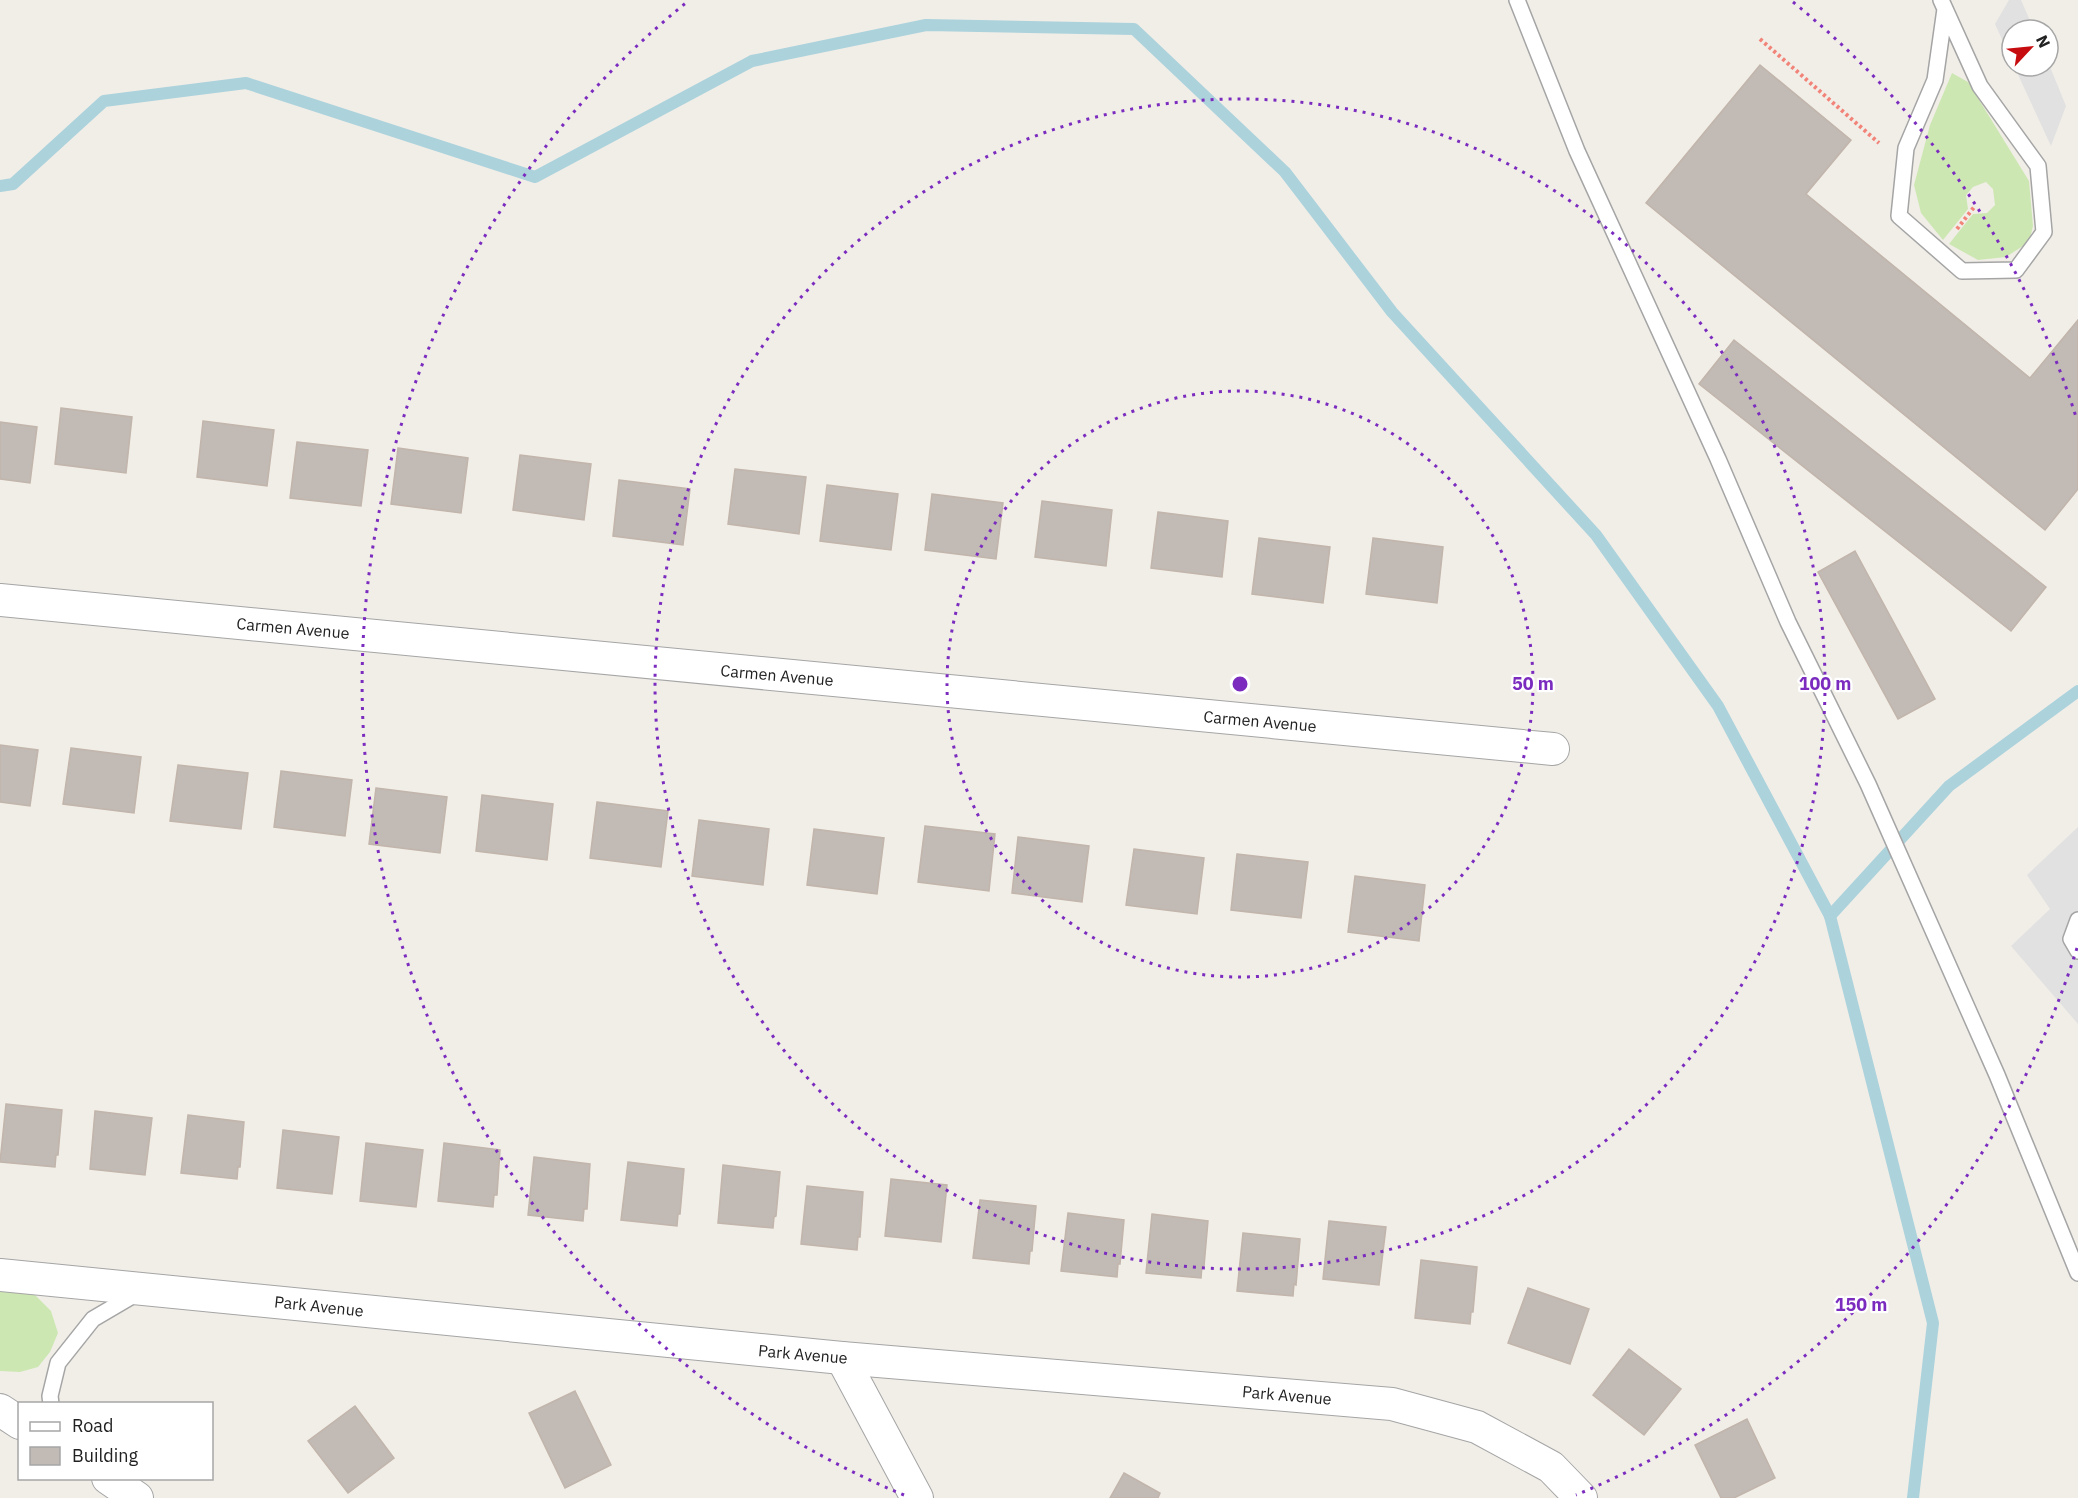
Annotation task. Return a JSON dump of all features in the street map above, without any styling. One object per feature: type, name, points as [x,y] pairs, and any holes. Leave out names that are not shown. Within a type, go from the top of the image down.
[{"type":"street","name":"Carmen Avenue","points":[[0,600],[1553,749]]},
{"type":"street","name":"Park Avenue","points":[[0,1275],[842,1358],[1392,1404],[1477,1427],[1551,1467],[1581,1498]]},
{"type":"street","points":[[842,1358],[917,1498]]},
{"type":"street","points":[[0,1410],[18,1422]]},
{"type":"street","points":[[110,1480],[137,1498]]},
{"type":"lane","points":[[1517,0],[1578,151],[1718,459],[1788,622],[1868,784],[1997,1075],[2078,1273]]},
{"type":"lane","points":[[1943,4],[1980,86],[2038,166],[2044,232],[2016,270],[1962,271],[1899,216],[1906,148],[1935,80],[1943,4]]},
{"type":"lane","points":[[2078,920],[2071,939],[2078,951]]},
{"type":"lane","points":[[51,1402],[50,1396],[58,1363],[93,1319],[144,1289]]},
{"type":"path","points":[[1760,39],[1873,137]]},
{"type":"green space","points":[[1952,73],[1968,82],[2029,181],[2033,226],[2029,242],[2006,257],[1978,260],[1949,244],[1973,214],[1987,213],[1995,205],[1993,189],[1986,182],[1973,187],[1966,195],[1968,209],[1943,240],[1921,213],[1914,185],[1930,125]]},
{"type":"green space","points":[[0,1290],[35,1295],[51,1311],[58,1333],[50,1352],[38,1367],[20,1372],[0,1371]]},
{"type":"shaded area","points":[[2009,0],[2021,0],[2029,18],[2000,18],[2000,35],[1995,24]]},
{"type":"shaded area","points":[[2020,78],[2055,78],[2066,106],[2051,146]]},
{"type":"shaded area","points":[[2078,827],[2078,1024],[2011,946],[2050,909],[2027,875]]},
{"type":"building","points":[[1760,65],[1851,140],[1806,194],[2030,378],[2078,320],[2078,489],[2045,530],[1646,203]]},
{"type":"building","points":[[1734,340],[2046,587],[2011,631],[1699,384]]},
{"type":"building","points":[[61,408],[132,417],[126,473],[55,464]]},
{"type":"building","points":[[203,421],[274,430],[267,486],[197,477]]},
{"type":"building","points":[[0,422],[37,427],[30,483],[0,479]]},
{"type":"building","points":[[297,442],[368,450],[361,506],[290,498]]},
{"type":"building","points":[[398,448],[468,458],[461,513],[391,504]]},
{"type":"building","points":[[520,455],[591,464],[584,520],[513,510]]},
{"type":"building","points":[[735,469],[806,477],[799,534],[728,524]]},
{"type":"building","points":[[619,480],[690,489],[683,545],[613,536]]},
{"type":"building","points":[[827,485],[898,494],[891,550],[820,541]]},
{"type":"building","points":[[932,494],[1003,503],[996,559],[925,550]]},
{"type":"building","points":[[1042,501],[1112,510],[1106,566],[1035,557]]},
{"type":"building","points":[[1158,512],[1228,521],[1222,577],[1151,568]]},
{"type":"building","points":[[1259,538],[1330,547],[1323,603],[1252,594]]},
{"type":"building","points":[[1373,538],[1443,547],[1437,603],[1366,594]]},
{"type":"building","points":[[1855,551],[1935,699],[1898,719],[1818,572]]},
{"type":"building","points":[[0,745],[38,750],[30,806],[0,802]]},
{"type":"building","points":[[71,748],[141,757],[134,813],[63,804]]},
{"type":"building","points":[[178,765],[248,773],[241,829],[170,821]]},
{"type":"building","points":[[281,771],[352,780],[345,836],[274,827]]},
{"type":"building","points":[[376,788],[447,797],[440,853],[369,844]]},
{"type":"building","points":[[482,795],[553,804],[547,860],[476,851]]},
{"type":"building","points":[[597,802],[668,811],[661,867],[590,858]]},
{"type":"building","points":[[699,820],[769,829],[763,885],[692,876]]},
{"type":"building","points":[[925,826],[995,834],[989,891],[918,882]]},
{"type":"building","points":[[814,829],[884,838],[877,894],[807,885]]},
{"type":"building","points":[[1018,837],[1089,846],[1082,902],[1012,893]]},
{"type":"building","points":[[1134,849],[1204,858],[1197,914],[1126,905]]},
{"type":"building","points":[[1237,854],[1308,862],[1301,918],[1231,910]]},
{"type":"building","points":[[1355,876],[1425,885],[1419,941],[1348,932]]},
{"type":"building","points":[[6,1104],[62,1110],[55,1167],[0,1162]]},
{"type":"building","points":[[95,1111],[152,1118],[145,1175],[90,1169]]},
{"type":"building","points":[[188,1115],[244,1122],[237,1179],[181,1173]]},
{"type":"building","points":[[283,1130],[339,1137],[332,1194],[277,1188]]},
{"type":"building","points":[[366,1143],[423,1150],[416,1207],[360,1201]]},
{"type":"building","points":[[444,1143],[500,1150],[497,1195],[494,1195],[493,1207],[438,1201]]},
{"type":"building","points":[[534,1157],[590,1164],[587,1209],[584,1209],[583,1221],[528,1215]]},
{"type":"building","points":[[628,1162],[684,1169],[677,1226],[621,1220]]},
{"type":"building","points":[[723,1165],[780,1172],[773,1228],[718,1223]]},
{"type":"building","points":[[891,1179],[947,1185],[941,1242],[885,1236]]},
{"type":"building","points":[[807,1186],[863,1192],[857,1250],[801,1244]]},
{"type":"building","points":[[980,1200],[1036,1206],[1029,1264],[973,1258]]},
{"type":"building","points":[[1068,1213],[1124,1220],[1117,1277],[1061,1271]]},
{"type":"building","points":[[1152,1214],[1208,1221],[1201,1278],[1146,1273]]},
{"type":"building","points":[[1329,1221],[1386,1227],[1379,1285],[1323,1279]]},
{"type":"building","points":[[1243,1233],[1300,1239],[1293,1296],[1237,1291]]},
{"type":"building","points":[[1421,1260],[1477,1267],[1470,1324],[1415,1318]]},
{"type":"building","points":[[1528,1288],[1589,1309],[1570,1364],[1508,1343]]},
{"type":"building","points":[[1629,1349],[1681,1389],[1644,1435],[1593,1395]]},
{"type":"building","points":[[575,1391],[611,1465],[565,1488],[529,1413]]},
{"type":"building","points":[[355,1406],[394,1458],[348,1493],[308,1441]]},
{"type":"building","points":[[1747,1419],[1775,1478],[1734,1498],[1721,1498],[1695,1445]]},
{"type":"building","points":[[1124,1473],[1160,1493],[1158,1498],[1110,1498]]},
{"type":"waterway","points":[[0,186],[13,184],[104,101],[246,83],[535,177],[752,61],[926,25],[1134,29],[1285,172],[1392,312],[1596,535],[1718,706],[1830,916],[1933,1323],[1913,1498]]},
{"type":"waterway","points":[[1830,916],[1949,786],[2078,691]]}]
